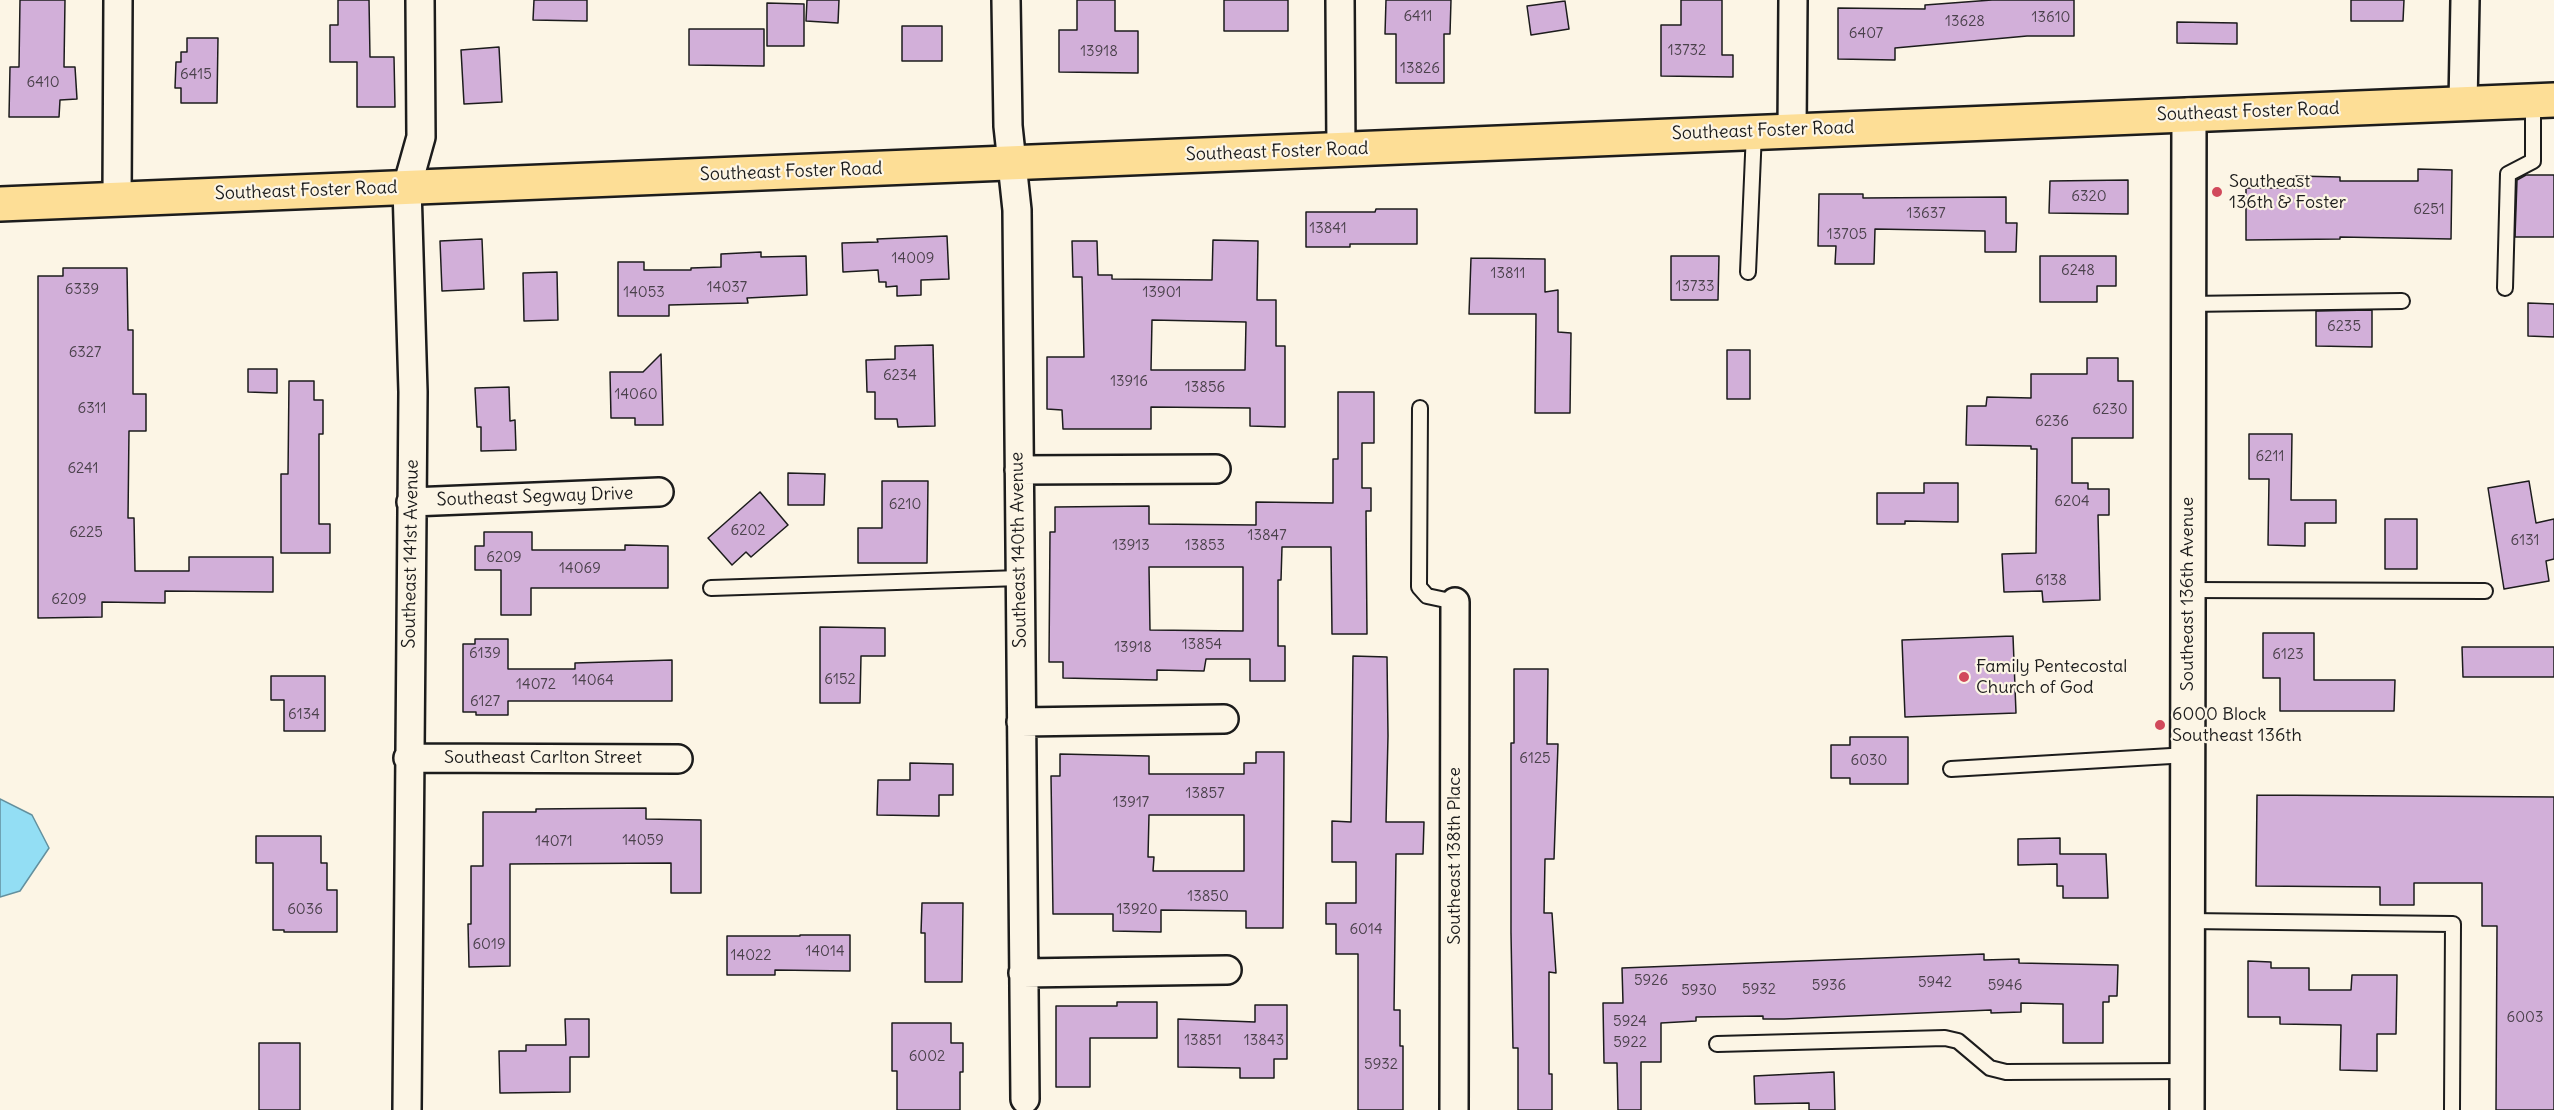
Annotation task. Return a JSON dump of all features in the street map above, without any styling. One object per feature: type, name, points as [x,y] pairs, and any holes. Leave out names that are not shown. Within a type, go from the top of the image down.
[{"type":"main road","name":"Southeast Foster Road","points":[[0,204],[2544,101]]},
{"type":"street","points":[[117,199],[118,0]]},
{"type":"street","name":"Southeast 141st Avenue","points":[[407,1110],[412,392],[407,187],[421,137],[420,0]]},
{"type":"street","name":"Southeast 140th Avenue","points":[[1006,0],[1008,126],[1017,210],[1024,1099]]},
{"type":"street","points":[[1340,0],[1341,149]]},
{"type":"street","points":[[1792,0],[1792,130]]},
{"type":"street","points":[[2463,104],[2465,0]]},
{"type":"street","name":"Southeast 136th Avenue","points":[[2187,1110],[2189,115]]},
{"type":"street","points":[[1019,471],[1216,469]]},
{"type":"street","name":"Southeast Segway Drive","points":[[411,502],[659,492]]},
{"type":"street","name":"Southeast 138th Place","points":[[1454,1110],[1455,602]]},
{"type":"street","points":[[1021,722],[1224,719]]},
{"type":"street","name":"Southeast Carlton Street","points":[[408,758],[678,759]]},
{"type":"street","points":[[1023,973],[1227,970]]},
{"type":"lane","points":[[2505,288],[2508,174],[2533,161],[2544,101]]},
{"type":"lane","points":[[1748,272],[1754,132]]},
{"type":"lane","points":[[2188,304],[2402,301]]},
{"type":"lane","points":[[1420,408],[1419,587],[1427,596],[1455,602]]},
{"type":"lane","points":[[711,588],[1020,578]]},
{"type":"lane","points":[[2189,590],[2485,591]]},
{"type":"lane","points":[[1951,769],[2188,755]]},
{"type":"lane","points":[[2188,921],[2453,924],[2452,1110]]},
{"type":"lane","points":[[1717,1044],[1945,1038],[1958,1041],[1990,1068],[2006,1072],[2186,1071]]},
{"type":"water","points":[[0,799],[32,815],[49,848],[20,891],[0,897]]},
{"type":"building","points":[[20,0],[65,0],[64,67],[75,67],[77,99],[60,100],[59,117],[9,117],[10,67],[19,67]]},
{"type":"building","points":[[338,0],[369,0],[370,57],[394,57],[395,107],[357,107],[357,62],[330,62],[330,25],[338,25]]},
{"type":"building","points":[[534,0],[587,0],[587,21],[533,20]]},
{"type":"building","points":[[807,0],[839,0],[838,23],[806,21]]},
{"type":"building","points":[[1077,0],[1115,0],[1115,31],[1138,31],[1138,73],[1059,72],[1059,30],[1077,30]]},
{"type":"building","points":[[1224,0],[1288,0],[1288,31],[1224,31]]},
{"type":"building","points":[[1386,0],[1451,0],[1450,34],[1444,34],[1444,83],[1396,83],[1396,34],[1385,34]]},
{"type":"building","points":[[1681,0],[1722,0],[1722,55],[1733,55],[1733,77],[1661,76],[1661,25],[1681,25]]},
{"type":"building","points":[[1992,0],[2074,0],[2074,36],[2027,36],[1895,48],[1895,60],[1838,59],[1838,8],[1925,9],[1925,5]]},
{"type":"building","points":[[2351,0],[2404,0],[2403,21],[2351,21]]},
{"type":"building","points":[[1565,1],[1569,29],[1531,35],[1527,6]]},
{"type":"building","points":[[767,3],[804,4],[804,46],[767,46]]},
{"type":"building","points":[[2177,22],[2237,23],[2237,44],[2177,43]]},
{"type":"building","points":[[902,26],[942,26],[942,61],[902,61]]},
{"type":"building","points":[[689,29],[764,29],[764,66],[689,65]]},
{"type":"building","points":[[187,38],[218,38],[217,103],[181,103],[181,88],[175,88],[176,62],[181,62],[181,52],[187,52]]},
{"type":"building","points":[[499,47],[502,102],[464,104],[461,50]]},
{"type":"building","points":[[2418,169],[2452,170],[2451,239],[2340,237],[2340,239],[2246,240],[2246,188],[2296,188],[2296,176],[2340,177],[2340,181],[2418,181]]},
{"type":"building","points":[[2526,175],[2554,175],[2554,237],[2515,237],[2517,180]]},
{"type":"building","points":[[2128,180],[2128,214],[2049,213],[2050,181]]},
{"type":"building","points":[[1819,194],[1863,194],[1863,198],[2006,197],[2006,223],[2017,223],[2016,252],[1985,252],[1985,231],[1875,229],[1874,264],[1835,264],[1836,246],[1818,246]]},
{"type":"building","points":[[1376,209],[1417,209],[1417,244],[1350,244],[1350,247],[1306,247],[1306,212],[1375,212]]},
{"type":"building","points":[[947,236],[949,279],[921,280],[921,295],[897,296],[897,286],[886,287],[886,282],[879,282],[878,270],[843,272],[842,243]]},
{"type":"building","points":[[482,239],[484,289],[442,291],[440,241]]},
{"type":"building","points":[[1213,240],[1258,241],[1257,300],[1276,300],[1276,346],[1285,346],[1285,427],[1250,426],[1250,408],[1151,407],[1151,429],[1063,429],[1062,410],[1047,409],[1047,357],[1084,357],[1082,277],[1073,277],[1072,241],[1097,241],[1098,275],[1112,275],[1112,279],[1212,280]],"holes":[[[1152,320],[1246,322],[1245,370],[1151,370]]]},
{"type":"building","points":[[761,252],[761,257],[806,256],[807,295],[747,298],[748,303],[669,305],[669,316],[618,316],[618,262],[644,262],[644,270],[691,270],[691,268],[721,267],[721,254]]},
{"type":"building","points":[[1671,256],[1719,256],[1718,300],[1671,300]]},
{"type":"building","points":[[2040,256],[2116,256],[2116,286],[2097,286],[2097,302],[2040,302]]},
{"type":"building","points":[[1471,258],[1545,259],[1545,292],[1558,290],[1558,332],[1571,333],[1570,413],[1535,413],[1536,314],[1469,314]]},
{"type":"building","points":[[63,268],[127,268],[128,330],[133,330],[133,394],[146,394],[146,431],[129,431],[128,518],[134,518],[135,571],[189,571],[189,557],[273,557],[273,592],[165,591],[165,603],[102,602],[102,617],[38,618],[38,276],[63,276]]},
{"type":"building","points":[[557,272],[558,320],[524,321],[523,273]]},
{"type":"building","points":[[2528,303],[2554,304],[2554,337],[2528,336]]},
{"type":"building","points":[[2372,310],[2372,347],[2316,346],[2316,311]]},
{"type":"building","points":[[933,345],[935,426],[898,427],[897,419],[875,419],[875,392],[867,392],[866,360],[895,359],[895,346]]},
{"type":"building","points":[[1727,350],[1750,350],[1750,399],[1727,399]]},
{"type":"building","points":[[661,354],[663,425],[635,425],[635,418],[611,418],[610,372],[643,372]]},
{"type":"building","points":[[2087,358],[2118,358],[2118,381],[2133,381],[2133,438],[2072,438],[2072,483],[2088,483],[2088,489],[2109,489],[2109,515],[2098,515],[2100,600],[2043,602],[2042,591],[2004,592],[2002,554],[2036,553],[2037,449],[2031,449],[2031,446],[1966,445],[1967,406],[1986,406],[1987,397],[2031,398],[2031,374],[2087,374]]},
{"type":"building","points":[[248,369],[277,369],[277,393],[248,392]]},
{"type":"building","points":[[289,381],[314,381],[314,400],[323,400],[323,434],[319,434],[319,524],[330,524],[330,553],[281,553],[281,474],[288,474]]},
{"type":"building","points":[[509,387],[510,421],[515,420],[516,450],[481,451],[481,427],[477,427],[475,388]]},
{"type":"building","points":[[1338,392],[1374,392],[1374,443],[1362,443],[1362,488],[1371,488],[1371,511],[1366,511],[1367,634],[1332,634],[1331,547],[1282,547],[1281,580],[1278,580],[1278,646],[1285,646],[1285,681],[1250,681],[1250,659],[1206,659],[1204,671],[1157,670],[1157,680],[1063,678],[1063,662],[1049,662],[1050,532],[1055,532],[1055,507],[1149,506],[1149,524],[1256,525],[1256,502],[1333,503],[1333,459],[1338,459]],"holes":[[[1149,567],[1243,567],[1243,631],[1150,630]]]},
{"type":"building","points":[[2249,434],[2292,434],[2291,500],[2336,500],[2336,523],[2305,523],[2305,546],[2268,545],[2269,479],[2249,479]]},
{"type":"building","points":[[788,473],[825,474],[824,505],[788,505]]},
{"type":"building","points":[[882,481],[928,481],[927,563],[858,563],[858,528],[882,528]]},
{"type":"building","points":[[2529,481],[2536,523],[2554,519],[2554,559],[2546,561],[2549,581],[2504,589],[2488,488]]},
{"type":"building","points":[[1924,483],[1958,483],[1958,522],[1905,521],[1905,524],[1877,524],[1877,493],[1924,493]]},
{"type":"building","points":[[760,492],[788,525],[751,557],[746,552],[732,565],[708,538]]},
{"type":"building","points":[[2385,519],[2417,519],[2417,569],[2385,569]]},
{"type":"building","points":[[484,532],[532,532],[532,550],[625,550],[625,545],[668,546],[668,588],[531,588],[531,615],[501,615],[501,570],[475,570],[475,546],[484,546]]},
{"type":"building","points":[[820,627],[885,628],[885,656],[861,656],[860,703],[820,703]]},
{"type":"building","points":[[2263,633],[2314,633],[2314,680],[2395,680],[2394,711],[2280,711],[2280,678],[2263,678]]},
{"type":"building","name":"Family Pentecostal Church of God","points":[[2013,636],[2016,713],[1905,717],[1902,640]]},
{"type":"building","points":[[475,639],[508,639],[508,669],[575,669],[575,663],[672,660],[672,701],[508,701],[508,715],[476,715],[476,712],[463,712],[463,644],[475,644]]},
{"type":"building","points":[[2462,647],[2554,647],[2554,677],[2463,677]]},
{"type":"building","points":[[1353,656],[1387,657],[1386,822],[1424,822],[1423,854],[1396,854],[1394,1010],[1400,1010],[1400,1046],[1403,1046],[1403,1110],[1358,1110],[1358,954],[1336,954],[1336,924],[1326,924],[1326,903],[1356,903],[1356,862],[1332,862],[1332,821],[1351,822]]},
{"type":"building","points":[[1514,669],[1548,669],[1547,744],[1558,744],[1554,859],[1545,859],[1544,913],[1552,913],[1556,973],[1549,972],[1549,1074],[1552,1074],[1552,1110],[1518,1110],[1518,1048],[1513,1048],[1511,933],[1511,743],[1514,743]]},
{"type":"building","points":[[271,676],[325,676],[325,731],[284,731],[284,700],[271,700]]},
{"type":"building","points":[[1850,737],[1908,737],[1908,784],[1850,784],[1850,778],[1831,778],[1831,745],[1850,745]]},
{"type":"building","points":[[1256,752],[1284,752],[1283,928],[1246,928],[1246,911],[1161,910],[1161,932],[1113,931],[1113,914],[1053,914],[1051,776],[1060,776],[1060,754],[1149,756],[1149,774],[1244,774],[1244,763],[1256,763]],"holes":[[[1149,815],[1244,815],[1244,871],[1153,871],[1154,857],[1148,857]]]},
{"type":"building","points":[[910,763],[953,764],[953,795],[939,795],[939,816],[877,815],[878,780],[910,780]]},
{"type":"building","points":[[2257,795],[2554,797],[2554,1110],[2496,1110],[2497,926],[2482,926],[2482,883],[2414,883],[2414,905],[2380,905],[2380,887],[2256,886]]},
{"type":"building","points":[[646,808],[646,819],[701,820],[701,893],[671,893],[671,863],[510,864],[510,966],[469,967],[468,924],[471,924],[471,866],[483,866],[483,812]]},
{"type":"building","points":[[256,836],[321,836],[321,863],[327,863],[327,890],[337,890],[337,932],[273,930],[273,863],[256,863]]},
{"type":"building","points":[[2060,838],[2060,854],[2106,854],[2108,898],[2063,898],[2063,886],[2057,886],[2057,864],[2018,865],[2018,839]]},
{"type":"building","points":[[922,903],[963,903],[962,982],[925,982],[925,933],[921,933]]},
{"type":"building","points":[[850,935],[850,971],[775,970],[775,975],[727,975],[727,936]]},
{"type":"building","points":[[1984,954],[1984,960],[2019,959],[2019,963],[2118,965],[2117,996],[2109,996],[2109,1002],[2103,1002],[2103,1043],[2063,1043],[2063,1004],[2021,1003],[2021,1012],[1991,1013],[1991,1010],[1784,1019],[1763,1019],[1763,1016],[1696,1017],[1696,1021],[1661,1023],[1661,1062],[1641,1062],[1641,1110],[1618,1110],[1617,1063],[1604,1063],[1603,1003],[1623,1003],[1622,968]]},
{"type":"building","points":[[2248,961],[2271,962],[2271,968],[2309,968],[2309,990],[2351,990],[2352,975],[2397,975],[2396,1034],[2377,1034],[2377,1071],[2340,1070],[2341,1025],[2280,1024],[2280,1017],[2248,1017]]},
{"type":"building","points":[[1117,1002],[1157,1002],[1157,1038],[1090,1038],[1090,1087],[1056,1087],[1056,1006],[1117,1006]]},
{"type":"building","points":[[1255,1005],[1287,1005],[1287,1059],[1274,1059],[1274,1078],[1240,1078],[1240,1068],[1178,1067],[1178,1019],[1255,1022]]},
{"type":"building","points":[[565,1019],[589,1019],[589,1057],[570,1057],[570,1092],[500,1093],[499,1051],[526,1051],[526,1045],[566,1045]]},
{"type":"building","points":[[892,1023],[951,1023],[951,1043],[963,1043],[960,1110],[897,1110],[897,1071],[892,1071]]},
{"type":"building","points":[[259,1043],[300,1043],[300,1110],[259,1110]]},
{"type":"building","points":[[1834,1072],[1835,1110],[1809,1110],[1809,1103],[1755,1104],[1754,1076]]},
{"type":"place","name":"Southeast 136th & Foster","points":[[2217,192]]},
{"type":"place","name":"Family Pentecostal Church of God","points":[[1964,677]]},
{"type":"place","name":"6000 Block Southeast 136th","points":[[2160,725]]}]
